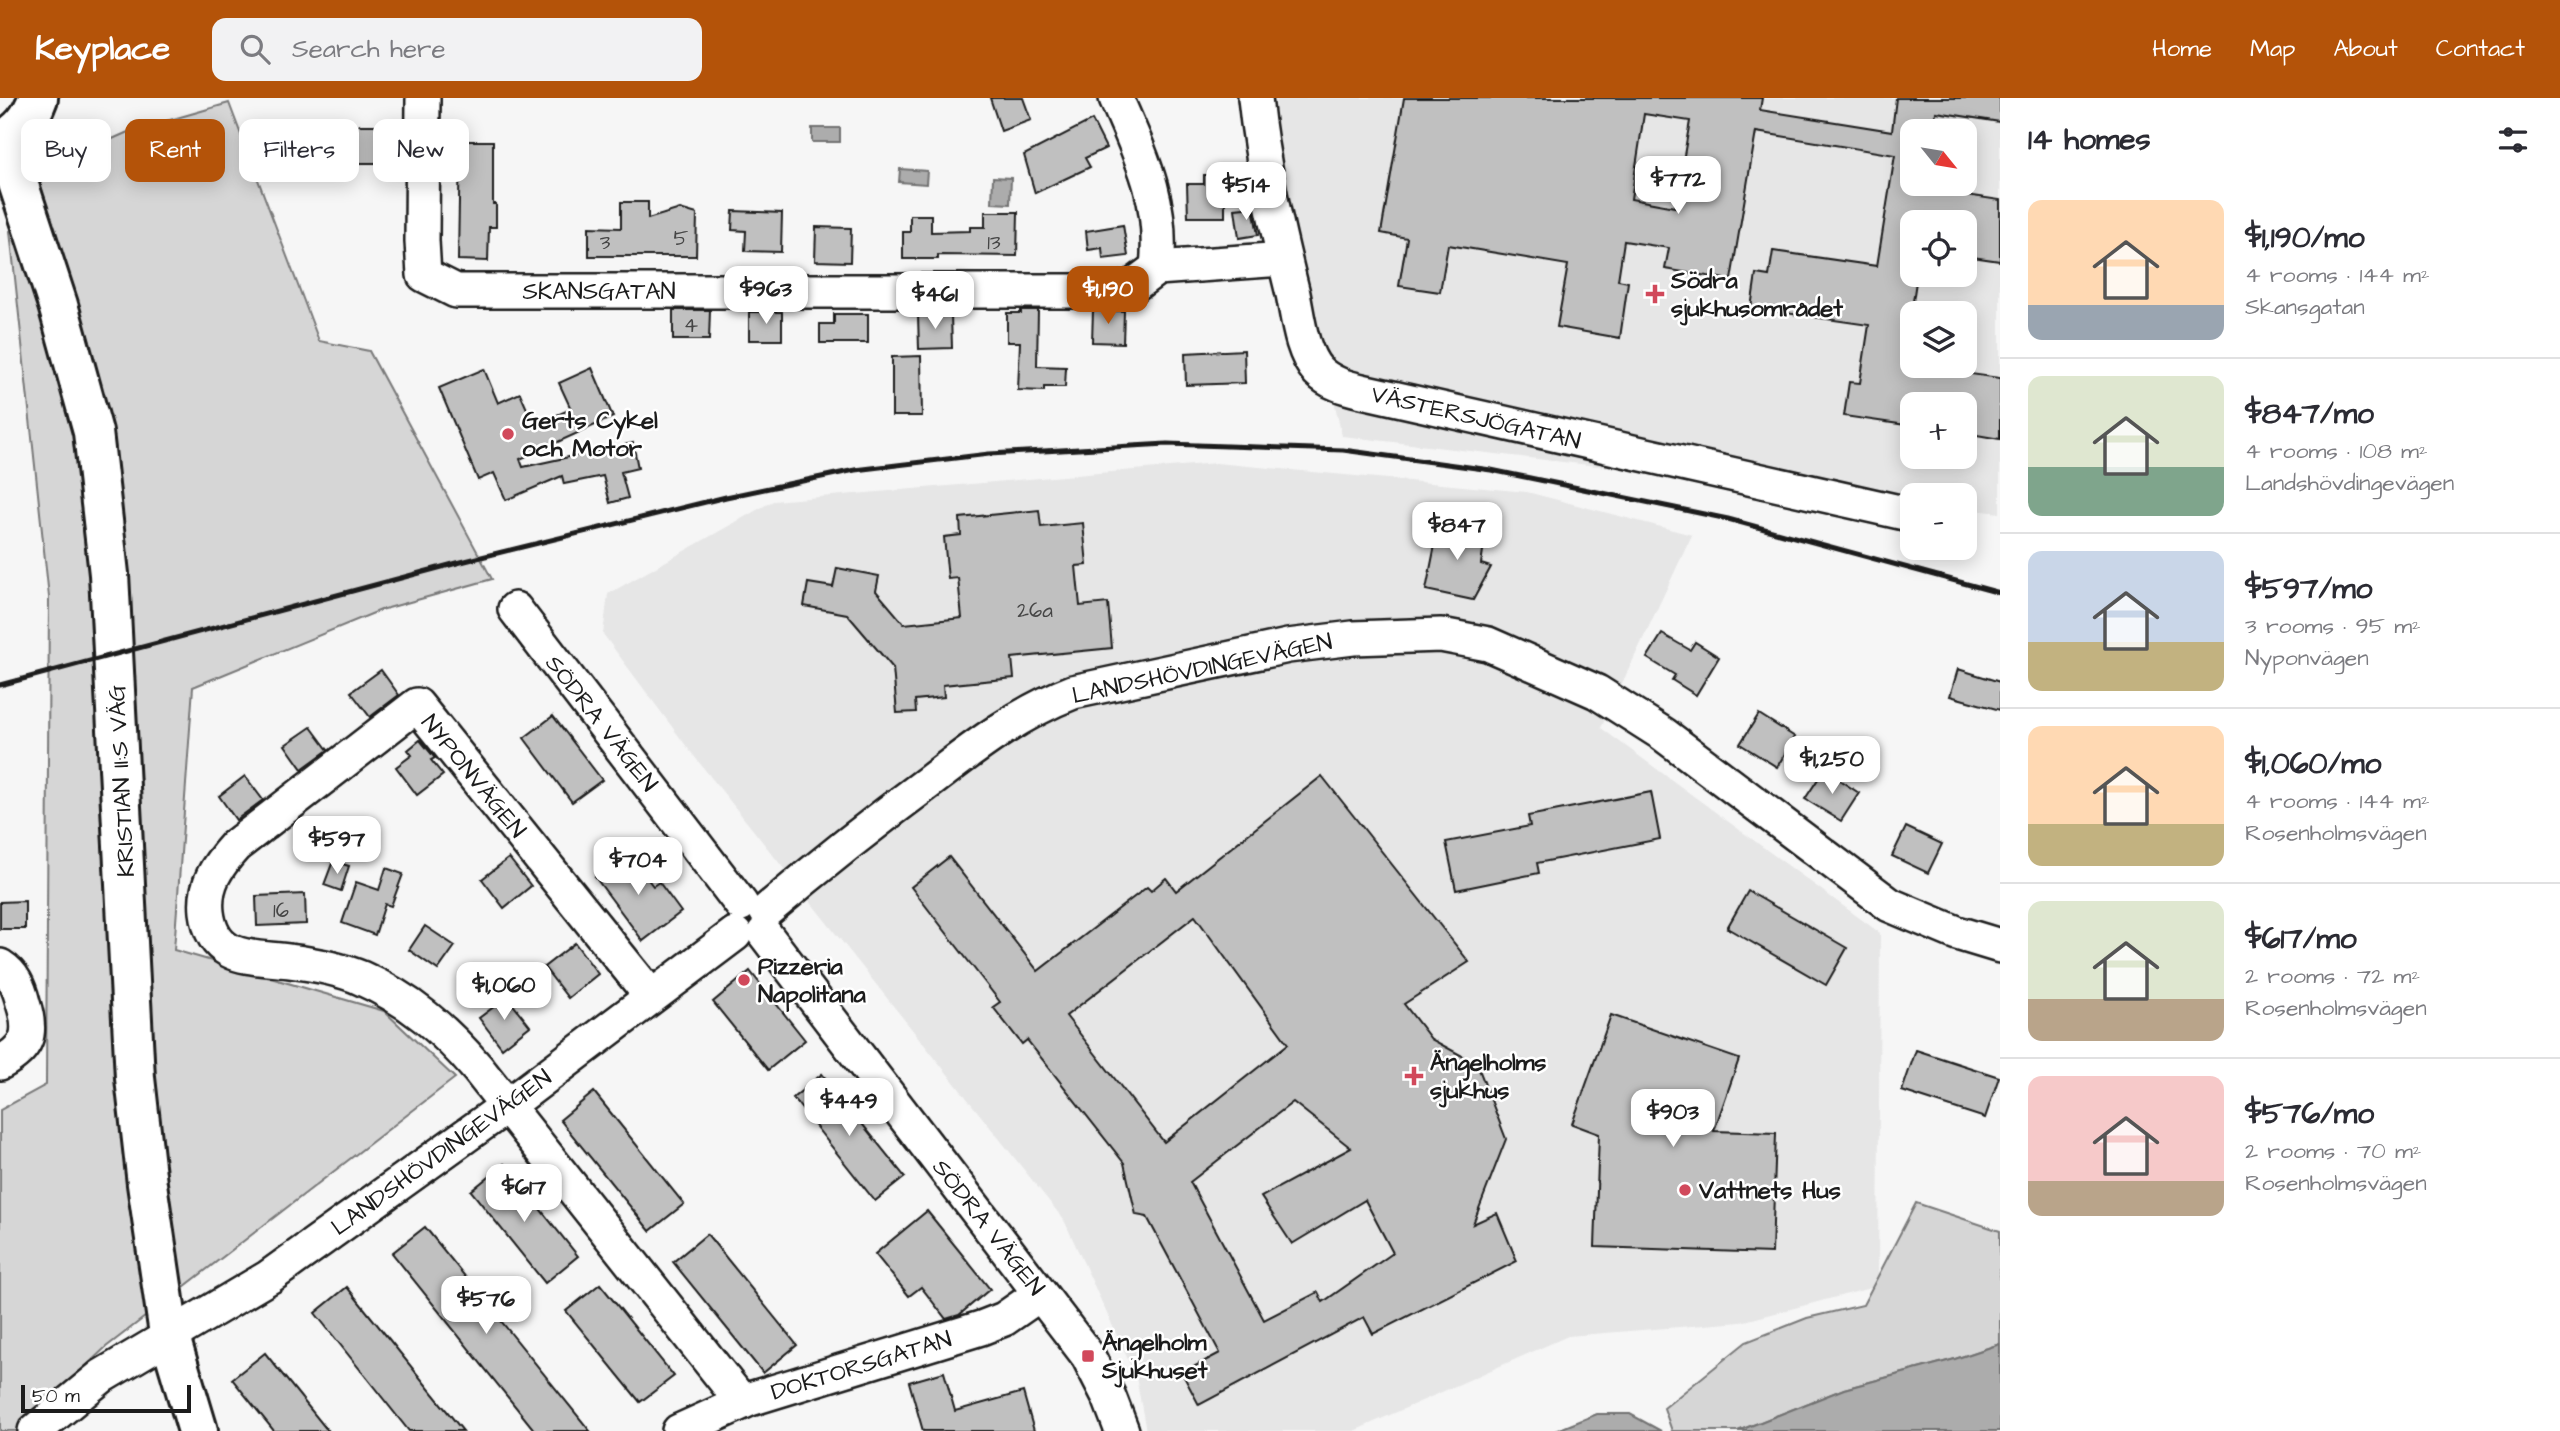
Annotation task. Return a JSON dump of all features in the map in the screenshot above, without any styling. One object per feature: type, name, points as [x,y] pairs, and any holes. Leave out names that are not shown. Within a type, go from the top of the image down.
[{"type":"main road","points":[[2,140],[21,128],[33,112],[38,98]]},
{"type":"main road","name":"KRISTIAN II:S VÄG","points":[[2,140],[58,306],[93,432],[110,586],[135,1078],[169,1334],[198,1431]]},
{"type":"street","name":"SKANSGATAN","points":[[422,98],[424,275],[456,291],[1117,291],[1133,286],[1157,268]]},
{"type":"street","points":[[1116,98],[1140,154],[1157,204],[1160,240],[1157,268],[1284,259]]},
{"type":"street","name":"VÄSTERSJÖGATAN","points":[[1255,98],[1261,152],[1284,259],[1309,354],[1318,370],[1340,386],[1900,512]]},
{"type":"street","name":"SÖDRA VÄGEN","points":[[515,609],[1088,1356],[1109,1397],[1122,1431]]},
{"type":"street","name":"LANDSHÖVDINGEVÄGEN","points":[[35,1431],[102,1376],[269,1277],[507,1106],[751,920],[854,837],[972,750],[1019,717],[1044,703],[1073,692],[1288,646],[1353,638],[1441,635],[1488,644],[1597,692],[1663,734],[1890,905],[1957,933],[2000,946]]},
{"type":"street","name":"NYPONVÄGEN","points":[[507,1106],[471,1060],[439,1026],[390,993],[360,977],[326,966],[246,958],[230,950],[215,937],[210,930],[206,900],[209,882],[235,846],[417,705],[651,996]]},
{"type":"street","points":[[0,966],[14,978],[19,987],[29,1032],[16,1054],[0,1063]]},
{"type":"street","points":[[507,1106],[742,1402]]},
{"type":"street","name":"DOKTORSGATAN","points":[[679,1431],[742,1402],[1004,1320],[1040,1294]]},
{"type":"shaded area","name":"Södra sjukhusområdet","points":[[1276,98],[2000,98],[2000,513],[1977,510],[1977,483],[1900,483],[1900,501],[1342,436],[1276,146]]},
{"type":"shaded area","points":[[229,103],[239,129],[239,182],[259,182],[319,341],[369,351],[492,579],[381,610],[193,687],[174,950],[384,1011],[455,1078],[106,1347],[17,1431],[0,1431],[0,1110],[46,1085],[49,597],[10,231],[50,225],[40,182],[111,182],[111,140],[125,133],[125,182],[225,182],[225,119],[173,119]]},
{"type":"shaded area","points":[[812,128],[840,128],[840,142],[812,142]]},
{"type":"shaded area","points":[[900,169],[927,171],[926,184],[899,182]]},
{"type":"shaded area","points":[[993,177],[1011,178],[1010,204],[992,203]]},
{"type":"shaded area","name":"Ängelholms sjukhus","points":[[1216,463],[1527,492],[1692,535],[1601,728],[1880,933],[1878,1286],[1741,1322],[1568,1336],[1354,1431],[1146,1431],[1136,1377],[1064,1220],[690,751],[603,634],[608,594],[773,501]]},
{"type":"shaded area","points":[[1916,1203],[2000,1231],[2000,1344],[1844,1389],[1738,1431],[1672,1431],[1664,1408],[1746,1342],[1807,1318],[1863,1305]]},
{"type":"shaded area","points":[[2000,1344],[2000,1431],[1738,1431],[1844,1389]]},
{"type":"shaded area","points":[[1597,1414],[1630,1414],[1661,1431],[1555,1431]]},
{"type":"building","points":[[990,98],[1023,98],[1031,120],[1001,131]]},
{"type":"building","points":[[1404,98],[1762,98],[1760,110],[1892,131],[1896,98],[2000,98],[2000,122],[1936,112],[1935,119],[1900,119],[1900,196],[1973,196],[2000,200],[2000,261],[1977,258],[1977,210],[1900,210],[1900,287],[1915,287],[1913,301],[1900,301],[1900,378],[1977,378],[1977,375],[2000,378],[2000,439],[1977,435],[1977,392],[1900,392],[1900,424],[1844,416],[1849,382],[1860,383],[1869,325],[1751,308],[1756,274],[1769,276],[1773,251],[1877,266],[1895,155],[1756,132],[1731,280],[1665,269],[1669,248],[1624,241],[1618,280],[1628,282],[1620,338],[1557,327],[1568,265],[1448,245],[1440,292],[1399,286],[1407,238],[1381,233]],"holes":[[[1644,114],[1690,121],[1675,207],[1631,199]]]},
{"type":"building","points":[[1092,120],[1106,148],[1085,158],[1090,167],[1035,193],[1024,155]]},
{"type":"building","points":[[359,125],[373,125],[373,163],[359,163]]},
{"type":"building","points":[[469,141],[493,141],[493,204],[496,204],[496,227],[489,227],[488,261],[458,260],[459,182],[469,182]]},
{"type":"building","points":[[1204,175],[1225,175],[1225,217],[1188,217],[1187,184],[1204,184]]},
{"type":"building","points":[[621,202],[648,202],[648,219],[680,209],[697,214],[696,256],[589,256],[589,227],[621,228]]},
{"type":"building","points":[[1253,207],[1258,235],[1239,238],[1235,209]]},
{"type":"building","points":[[733,211],[782,213],[781,252],[745,251],[746,231],[732,230]]},
{"type":"building","points":[[985,212],[1018,212],[1017,256],[938,255],[938,259],[903,259],[903,232],[910,232],[910,215],[931,215],[931,232],[970,231],[970,227],[985,227]]},
{"type":"building","points":[[1123,225],[1128,256],[1103,259],[1102,248],[1088,250],[1086,231]]},
{"type":"building","points":[[816,227],[851,228],[850,262],[815,261]]},
{"type":"building","points":[[673,310],[710,310],[709,340],[673,340]]},
{"type":"building","points":[[1021,310],[1038,310],[1037,366],[1066,367],[1065,387],[1044,387],[1044,391],[1018,390],[1020,342],[1007,342],[1007,313],[1021,313]]},
{"type":"building","points":[[1093,310],[1124,311],[1123,343],[1092,342]]},
{"type":"building","points":[[749,312],[782,312],[782,340],[749,340]]},
{"type":"building","points":[[834,314],[868,314],[868,343],[820,343],[820,324],[834,324]]},
{"type":"building","points":[[951,314],[952,348],[919,349],[918,315]]},
{"type":"building","points":[[1244,350],[1245,383],[1186,385],[1185,353]]},
{"type":"building","points":[[921,356],[922,416],[892,416],[892,357]]},
{"type":"building","name":"Gerts Cykel och Motor","points":[[592,368],[613,417],[520,459],[523,467],[633,443],[638,468],[621,472],[628,498],[610,503],[603,476],[564,484],[562,476],[506,500],[494,473],[478,480],[439,388],[484,369],[498,403],[520,393],[534,425],[571,409],[559,383]]},
{"type":"building","points":[[1039,510],[1041,527],[1083,523],[1087,565],[1076,566],[1080,606],[1108,603],[1112,648],[1012,658],[1014,678],[943,685],[944,697],[915,700],[916,712],[897,713],[893,668],[847,614],[804,606],[808,583],[833,587],[837,568],[879,576],[876,591],[904,624],[962,618],[958,578],[948,579],[944,537],[961,535],[960,518]]},
{"type":"building","points":[[1440,520],[1477,527],[1474,542],[1484,544],[1481,564],[1491,567],[1473,600],[1426,590]]},
{"type":"building","points":[[1662,634],[1690,650],[1695,642],[1719,657],[1696,695],[1672,680],[1675,675],[1647,658]]},
{"type":"building","points":[[1958,669],[2000,682],[2000,710],[1950,696]]},
{"type":"building","points":[[381,670],[399,695],[370,717],[351,692]]},
{"type":"building","points":[[1759,714],[1795,737],[1777,767],[1740,744]]},
{"type":"building","points":[[553,716],[602,780],[572,802],[524,738]]},
{"type":"building","points":[[311,727],[328,750],[302,769],[285,745]]},
{"type":"building","points":[[420,740],[435,758],[431,760],[443,775],[417,795],[396,767],[412,755],[408,750]]},
{"type":"building","points":[[1824,770],[1859,793],[1841,821],[1805,799]]},
{"type":"building","points":[[245,776],[263,800],[236,820],[219,796]]},
{"type":"building","points":[[1322,776],[1469,962],[1404,1004],[1431,1039],[1477,1064],[1506,1139],[1473,1224],[1497,1213],[1517,1261],[1373,1334],[1364,1317],[1199,1405],[1182,1373],[1220,1353],[1147,1217],[1136,1215],[1124,1163],[1027,1040],[1022,1044],[993,1007],[1000,1002],[911,887],[949,857],[1038,971],[1147,887],[1151,891],[1166,878],[1176,891]],"holes":[[[1195,916],[1288,1044],[1164,1142],[1066,1016]],[[1293,1102],[1351,1148],[1261,1197],[1292,1244],[1365,1200],[1393,1253],[1323,1302],[1318,1292],[1264,1320],[1190,1182]]]},
{"type":"building","points":[[1651,792],[1660,839],[1537,863],[1539,873],[1456,890],[1446,842],[1530,826],[1528,816]]},
{"type":"building","points":[[1906,827],[1942,844],[1928,873],[1892,856]]},
{"type":"building","points":[[627,852],[653,886],[659,882],[681,912],[643,941],[595,877]]},
{"type":"building","points":[[509,858],[531,886],[504,908],[482,879]]},
{"type":"building","points":[[333,861],[349,866],[341,891],[324,885]]},
{"type":"building","points":[[386,868],[403,874],[391,906],[385,904],[375,935],[342,923],[356,882],[379,890]]},
{"type":"building","points":[[1748,891],[1847,948],[1826,985],[1727,928]]},
{"type":"building","points":[[305,894],[306,924],[257,926],[256,896]]},
{"type":"building","points":[[25,901],[25,929],[0,929],[0,902]]},
{"type":"building","points":[[425,926],[455,946],[438,970],[409,950]]},
{"type":"building","points":[[575,943],[598,974],[568,998],[544,967]]},
{"type":"building","points":[[750,971],[805,1040],[768,1070],[713,1002]]},
{"type":"building","points":[[507,997],[530,1026],[502,1048],[479,1018]]},
{"type":"building","name":"Vattnets Hus","points":[[1611,1015],[1739,1059],[1714,1131],[1776,1133],[1772,1253],[1595,1247],[1599,1134],[1572,1124]]},
{"type":"building","points":[[1916,1050],[1999,1077],[1985,1118],[1902,1091]]},
{"type":"building","points":[[822,1074],[905,1177],[875,1201],[793,1098]]},
{"type":"building","points":[[594,1092],[684,1204],[650,1231],[560,1120]]},
{"type":"building","points":[[504,1164],[578,1256],[545,1283],[471,1191]]},
{"type":"building","points":[[927,1211],[990,1289],[959,1315],[946,1319],[921,1287],[909,1296],[875,1254]]},
{"type":"building","points":[[425,1227],[590,1431],[535,1431],[392,1253]]},
{"type":"building","points":[[707,1234],[797,1345],[763,1373],[673,1262]]},
{"type":"building","points":[[600,1284],[674,1376],[640,1402],[566,1311]]},
{"type":"building","points":[[347,1287],[463,1431],[409,1431],[315,1313]]},
{"type":"building","points":[[265,1353],[328,1431],[274,1431],[232,1379]]},
{"type":"building","points":[[944,1372],[955,1411],[1023,1392],[1034,1431],[923,1431],[909,1382]]},
{"type":"railway","points":[[0,685],[457,563],[726,497],[855,470],[989,454],[1167,444],[1343,450],[1491,470],[1728,519],[2000,593]]},
{"type":"place","name":"Södra sjukhusområdet","points":[[1655,294]]},
{"type":"place","name":"Gerts Cykel och Motor","points":[[508,434]]},
{"type":"place","name":"Pizzeria Napolitana","points":[[744,980]]},
{"type":"place","name":"Ängelholms sjukhus","points":[[1414,1076]]},
{"type":"place","name":"Vattnets Hus","points":[[1685,1190]]},
{"type":"place","name":"Ängelholm Sjukhuset","points":[[1088,1356]]}]
